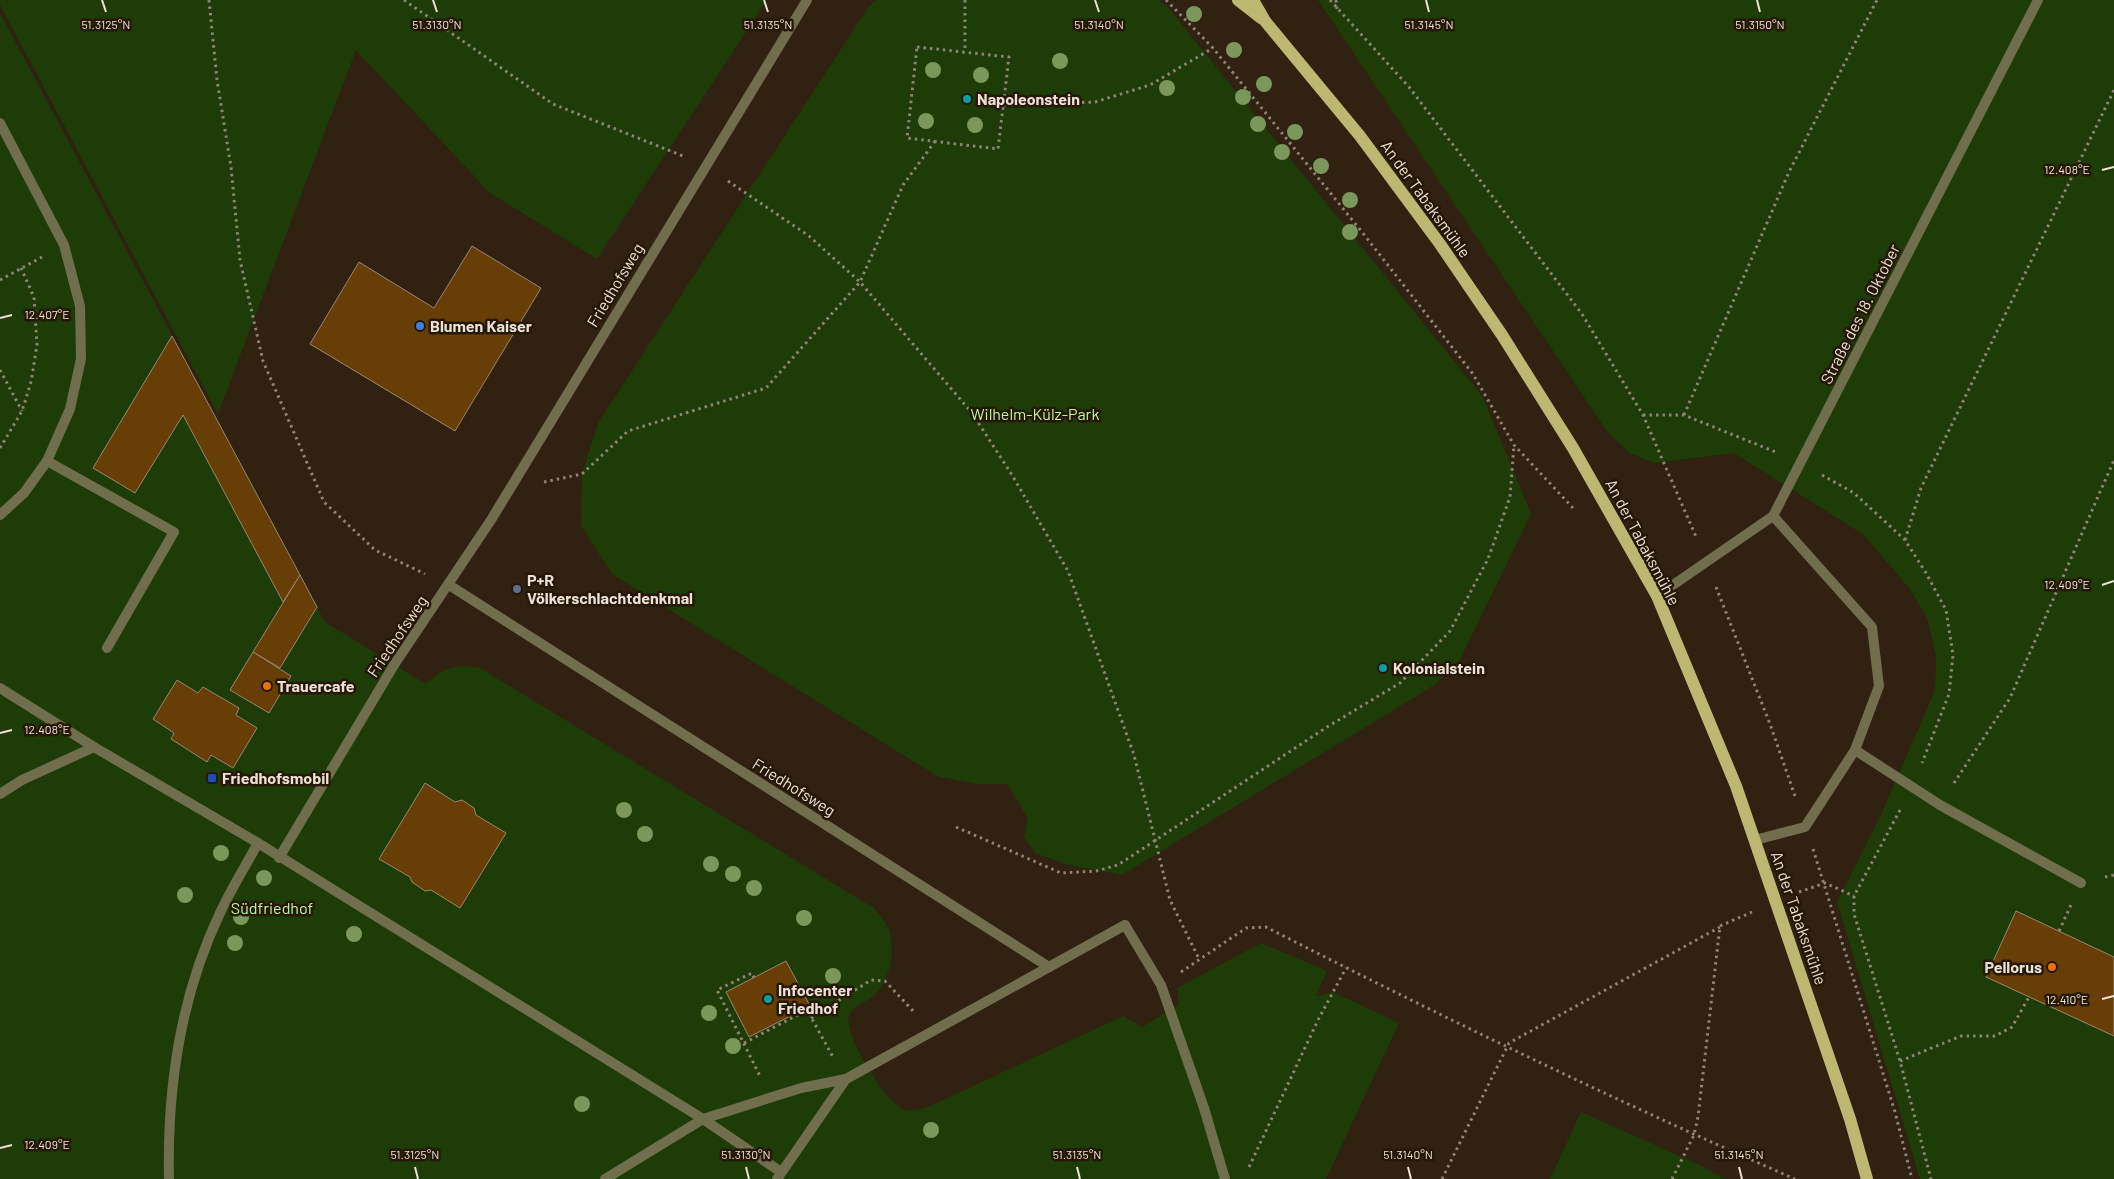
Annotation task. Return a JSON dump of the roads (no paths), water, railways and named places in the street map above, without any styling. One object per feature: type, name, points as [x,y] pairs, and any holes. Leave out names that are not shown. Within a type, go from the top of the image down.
[{"type":"main road","name":"An der Tabaksmühle","points":[[1238,0],[1265,21]]},
{"type":"main road","name":"An der Tabaksmühle","points":[[1253,0],[1265,21],[1360,136],[1440,244],[1502,335],[1573,448],[1657,596],[1736,786],[1847,1110],[1867,1179]]},
{"type":"street","name":"Friedhofsweg","points":[[279,858],[394,665],[448,585],[512,483],[807,0]]},
{"type":"street","name":"Straße des 18. Oktober","points":[[1657,596],[1773,516],[2038,0]]},
{"type":"street","points":[[0,123],[64,244],[80,306],[81,359],[70,409],[47,461],[24,493],[0,515]]},
{"type":"street","points":[[47,461],[174,532],[107,648]]},
{"type":"street","points":[[1755,840],[1805,827],[1855,750],[1879,686],[1872,627],[1773,516]]},
{"type":"street","name":"Friedhofsweg","points":[[448,585],[1049,967]]},
{"type":"street","points":[[0,688],[94,747],[258,843],[279,858],[703,1119],[779,1176]]},
{"type":"street","points":[[0,794],[22,780],[94,747]]},
{"type":"street","points":[[1855,750],[1940,805],[2081,883]]},
{"type":"street","points":[[169,1179],[168,1126],[175,1057],[190,990],[220,914],[258,843]]},
{"type":"street","points":[[606,1179],[703,1119],[801,1088],[846,1079],[1125,925],[1161,985],[1204,1108],[1225,1179]]},
{"type":"street","points":[[769,1179],[779,1176],[846,1079]]},
{"type":"place","name":"Napoleonstein","points":[[967,99]]},
{"type":"place","name":"Blumen Kaiser","points":[[420,326]]},
{"type":"place","name":"P+R Völkerschlachtdenkmal","points":[[517,589]]},
{"type":"place","name":"Kolonialstein","points":[[1383,668]]},
{"type":"place","name":"Trauercafe","points":[[267,686]]},
{"type":"place","name":"Friedhofsmobil","points":[[212,778]]},
{"type":"place","name":"Pellorus","points":[[2052,967]]},
{"type":"place","name":"Infocenter Friedhof","points":[[768,999]]},
{"type":"park label","name":"Wilhelm-Külz-Park","points":[[1035,414]]},
{"type":"park label","name":"Südfriedhof","points":[[272,908]]}]
